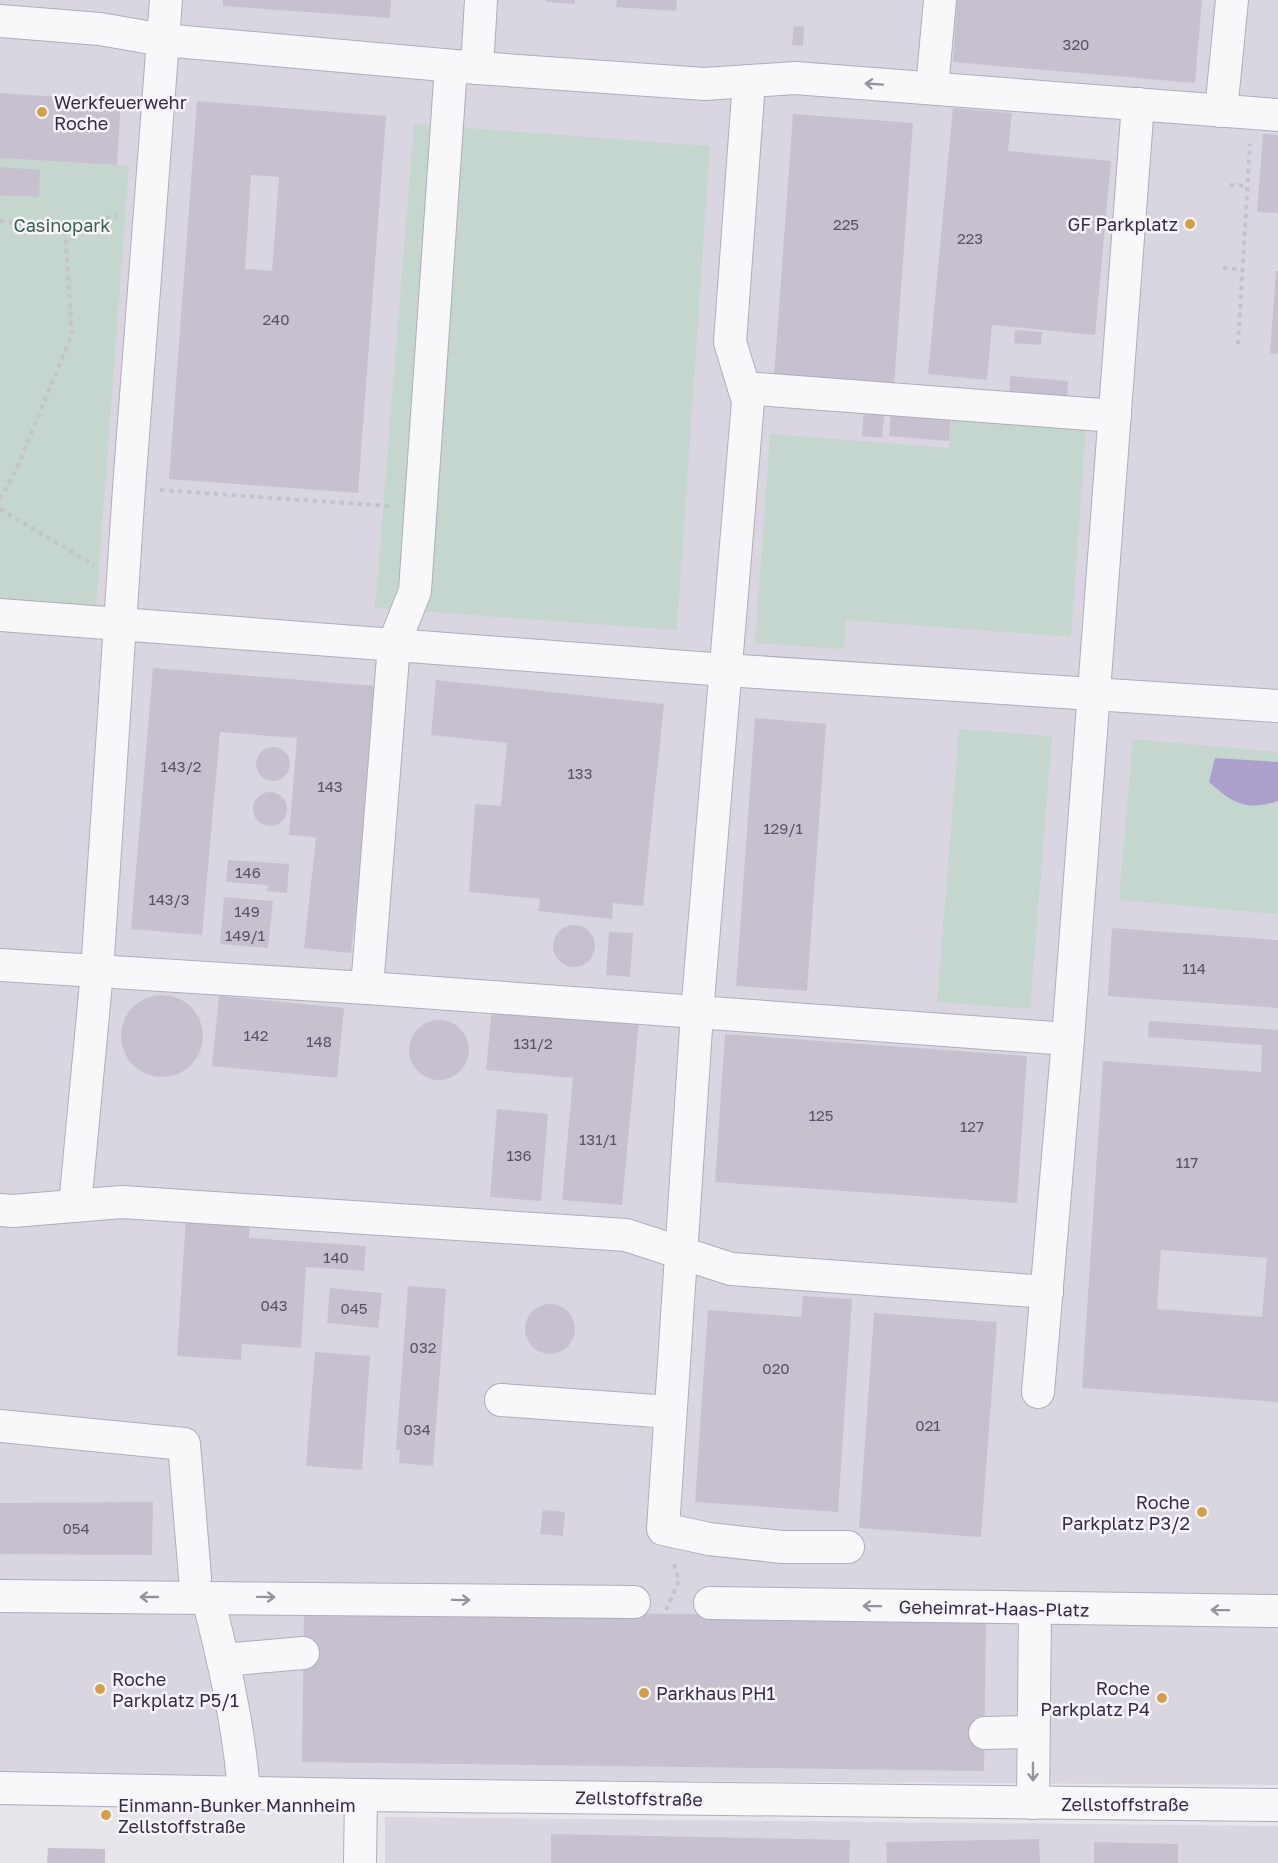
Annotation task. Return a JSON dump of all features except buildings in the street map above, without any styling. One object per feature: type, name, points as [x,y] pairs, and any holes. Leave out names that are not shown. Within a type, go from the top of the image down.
[{"type":"street","points":[[75,1206],[97,972],[123,571],[166,0]]},
{"type":"street","points":[[367,988],[394,644],[415,591],[420,508],[464,67],[481,0]]},
{"type":"street","points":[[932,88],[940,0]]},
{"type":"street","points":[[1221,111],[1233,0]]},
{"type":"street","points":[[0,21],[100,29],[163,40],[464,67],[705,84],[795,78],[1265,114]]},
{"type":"street","points":[[749,81],[730,342],[748,401],[697,1013],[663,1528],[709,1539],[782,1548],[848,1547]]},
{"type":"street","points":[[1038,1392],[1068,1039],[1138,104]]},
{"type":"street","points":[[744,388],[1115,416]]},
{"type":"street","points":[[0,615],[725,670],[1278,706]]},
{"type":"street","points":[[0,965],[367,988],[1068,1039]]},
{"type":"street","points":[[0,1210],[13,1211],[122,1202],[626,1235],[731,1269],[1047,1292]]},
{"type":"street","points":[[501,1400],[670,1412]]},
{"type":"street","points":[[0,1426],[184,1444],[201,1587],[223,1660],[241,1755],[244,1792]]},
{"type":"street","points":[[0,1596],[201,1587],[634,1602]]},
{"type":"street","name":"Geheimrat-Haas-Platz","points":[[710,1604],[1278,1611]]},
{"type":"street","points":[[1033,1803],[1035,1609]]},
{"type":"street","points":[[223,1660],[303,1653]]},
{"type":"street","points":[[985,1733],[1033,1732]]},
{"type":"street","name":"Zellstoffstraße","points":[[0,1788],[361,1795],[1278,1805]]},
{"type":"street","points":[[360,1863],[361,1795]]},
{"type":"path","points":[[1238,344],[1247,186],[1265,114]]},
{"type":"path","points":[[1230,185],[1247,186]]},
{"type":"path","points":[[0,221],[65,230],[150,206]]},
{"type":"path","points":[[0,499],[17,468],[72,334],[65,230]]},
{"type":"path","points":[[1223,268],[1243,270]]},
{"type":"path","points":[[129,488],[420,508]]},
{"type":"path","points":[[0,509],[99,568],[123,571]]},
{"type":"path","points":[[663,1528],[679,1581],[665,1613]]},
{"type":"shaded area","points":[[0,0],[1278,0],[1278,1785],[210,1778],[0,1774]]},
{"type":"shaded area","points":[[1215,758],[1278,762],[1278,801],[1248,805],[1240,804],[1226,796],[1209,782]]},
{"type":"shaded area","points":[[385,1817],[1278,1826],[1278,1863],[385,1863]]},
{"type":"green space","points":[[414,124],[710,146],[677,630],[375,608]]},
{"type":"green space","name":"Casinopark","points":[[0,158],[129,166],[96,607],[0,598]]},
{"type":"green space","points":[[952,415],[1086,425],[1071,637],[846,620],[844,649],[755,643],[770,434],[949,448]]},
{"type":"green space","points":[[959,729],[1052,736],[1030,1009],[937,1002]]},
{"type":"green space","points":[[1133,739],[1278,752],[1278,914],[1119,900]]},
{"type":"place","name":"Werkfeuerwehr Roche","points":[[42,112]]},
{"type":"place","name":"GF Parkplatz","points":[[1190,224]]},
{"type":"place","name":"Roche Parkplatz P3/2","points":[[1202,1512]]},
{"type":"place","name":"Roche Parkplatz P5/1","points":[[100,1689]]},
{"type":"place","name":"Parkhaus PH1","points":[[644,1693]]},
{"type":"place","name":"Roche Parkplatz P4","points":[[1162,1698]]},
{"type":"place","name":"Einmann-Bunker Mannheim Zellstoffstraße","points":[[106,1815]]}]
